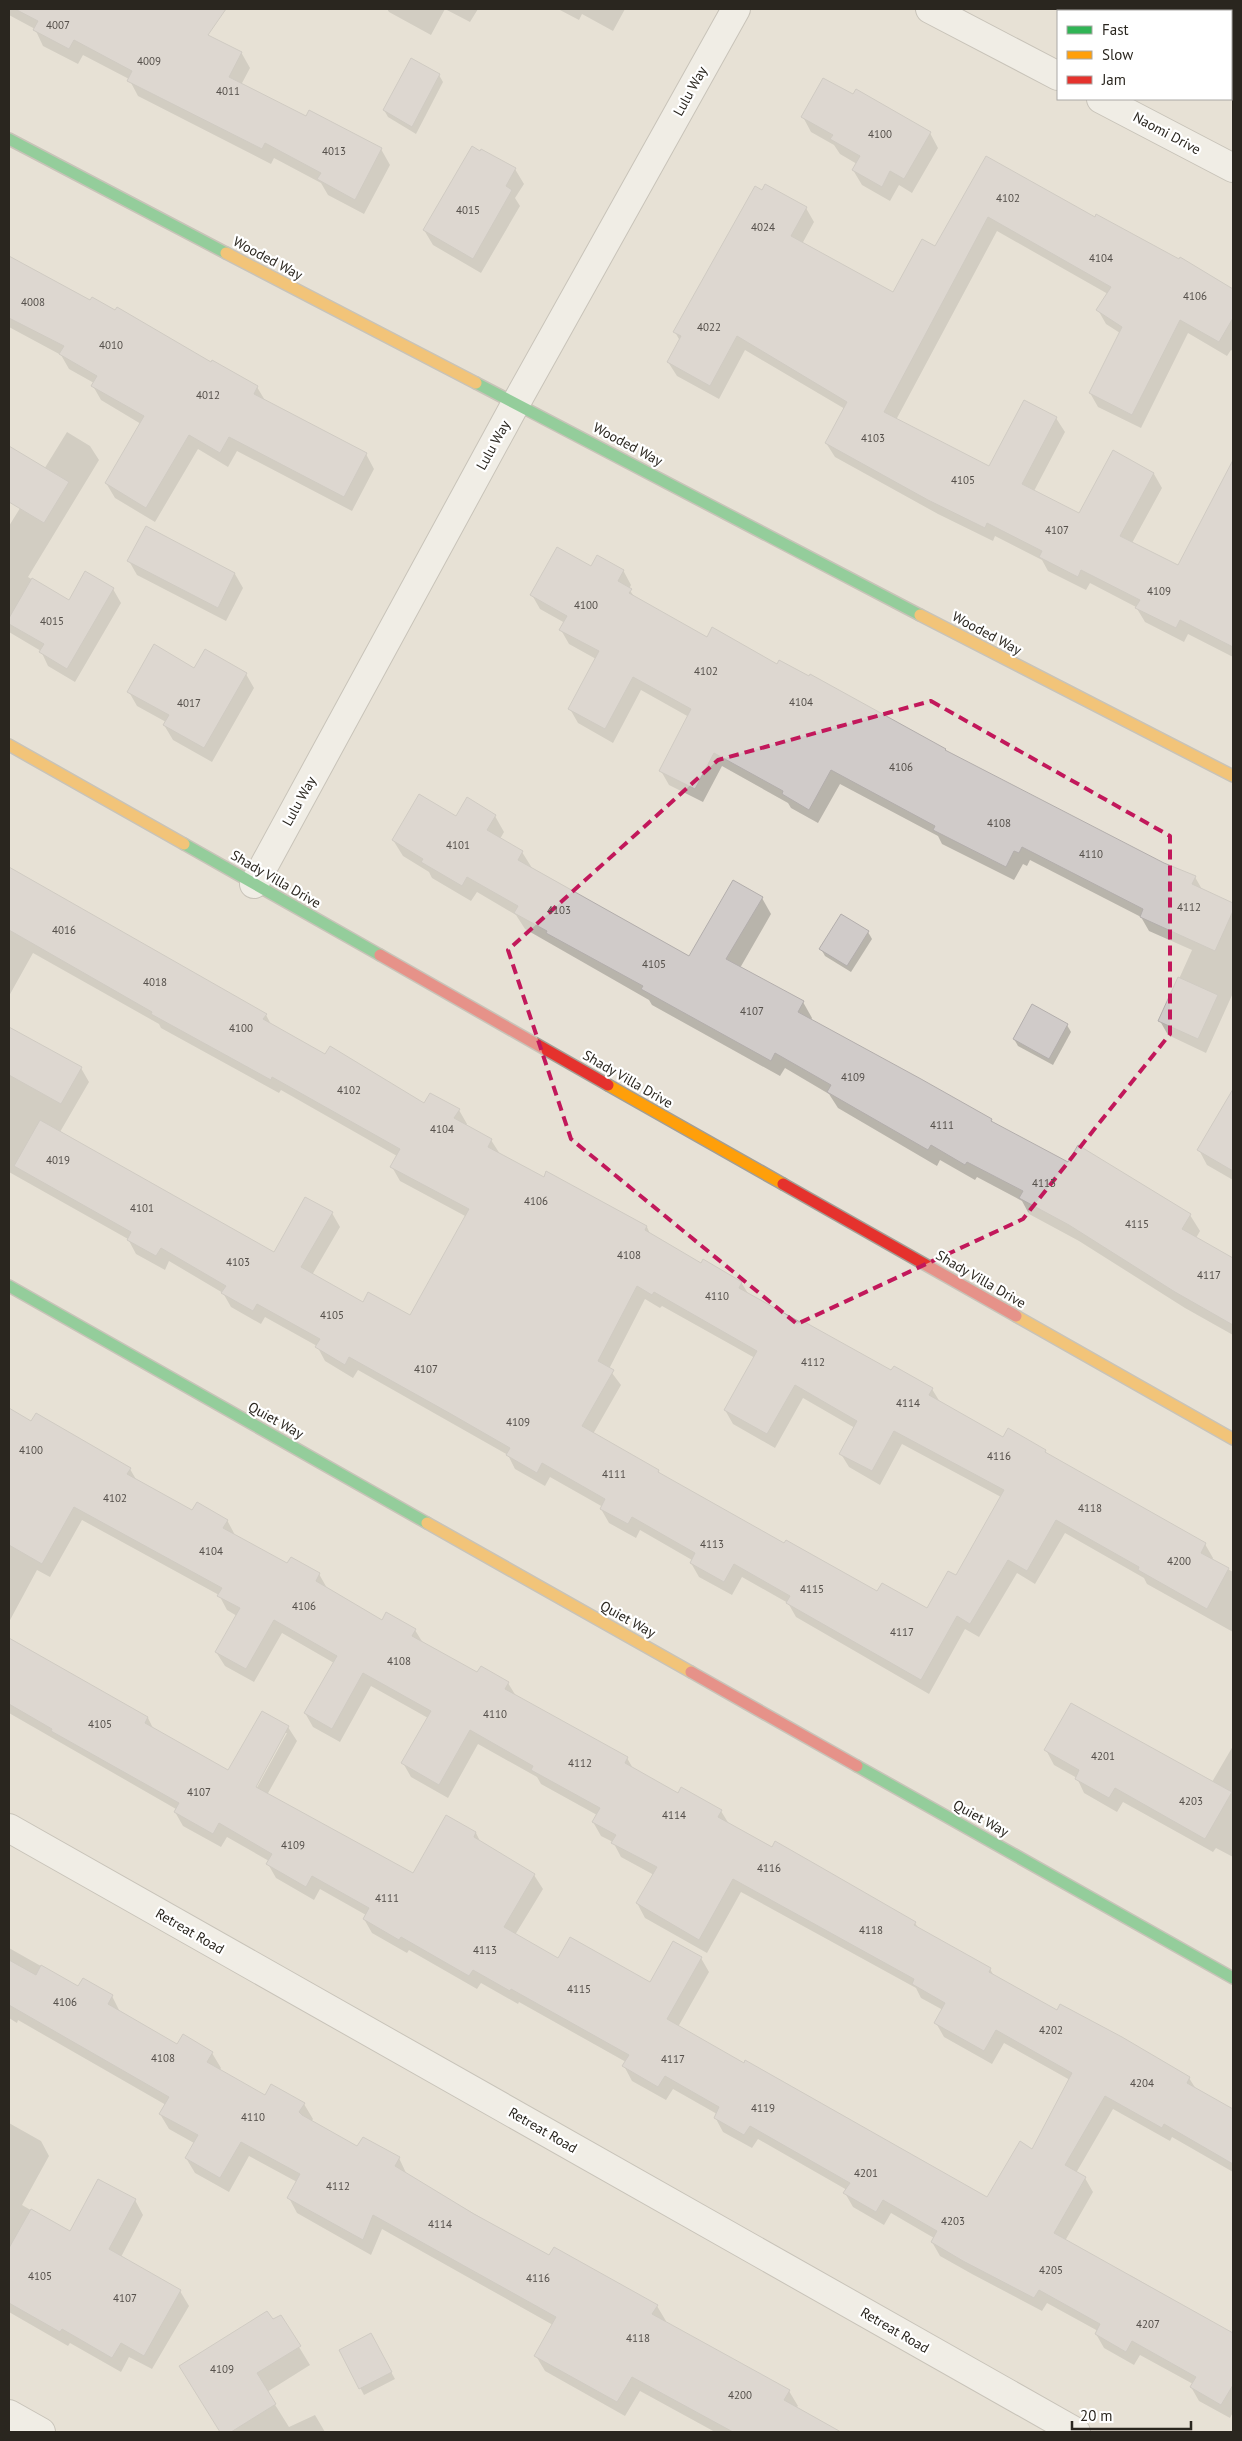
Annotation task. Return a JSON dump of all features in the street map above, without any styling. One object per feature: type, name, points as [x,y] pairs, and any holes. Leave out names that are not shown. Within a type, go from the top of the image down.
[{"type":"street","name":"Lulu Way","points":[[254,884],[516,403],[736,9]]},
{"type":"street","points":[[930,9],[1057,75]]},
{"type":"street","name":"Naomi Drive","points":[[1103,100],[1233,168]]},
{"type":"street","name":"Wooded Way","points":[[9,139],[1148,734],[1233,776]]},
{"type":"street","name":"Shady Villa Drive","points":[[9,745],[1233,1440]]},
{"type":"street","name":"Quiet Way","points":[[9,1286],[1233,1978]]},
{"type":"street","name":"Retreat Road","points":[[9,1828],[1076,2432]]},
{"type":"street","points":[[9,2414],[41,2432]]},
{"type":"highlighted area","points":[[931,701],[1170,836],[1170,1034],[1023,1219],[797,1324],[571,1139],[508,950],[718,760]]},
{"type":"building","points":[[15,9],[226,9],[208,35],[242,52],[229,77],[306,116],[309,110],[382,148],[355,200],[317,179],[321,173],[265,143],[262,149],[127,81],[132,71],[74,40],[69,49],[33,30],[38,21]]},
{"type":"building","points":[[411,58],[440,74],[412,127],[383,110]]},
{"type":"building","points":[[823,78],[853,94],[856,89],[931,132],[904,179],[890,171],[882,187],[852,170],[860,156],[830,139],[833,135],[801,117]]},
{"type":"building","points":[[472,146],[516,168],[506,186],[512,190],[473,259],[423,230]]},
{"type":"building","points":[[986,156],[1095,217],[1096,214],[1179,259],[1180,257],[1233,289],[1233,318],[1219,342],[1180,320],[1132,415],[1089,393],[1122,327],[1096,310],[1111,287],[988,217],[884,412],[989,466],[1024,400],[1057,417],[1022,484],[1079,513],[1113,450],[1154,473],[1120,536],[1178,565],[1233,460],[1233,647],[1180,620],[1176,628],[1135,608],[1140,600],[1081,570],[1078,577],[1039,557],[1042,551],[987,523],[985,528],[928,500],[825,443],[847,402],[737,336],[710,386],[667,362],[681,336],[673,332],[755,186],[762,190],[765,184],[807,207],[791,236],[893,292],[922,239],[935,246]]},
{"type":"building","points":[[9,256],[90,300],[92,297],[115,310],[117,307],[211,362],[212,360],[258,386],[254,394],[367,453],[344,497],[229,437],[220,453],[189,435],[146,508],[105,483],[144,416],[91,386],[97,376],[59,354],[64,346],[9,318]]},
{"type":"building","points":[[9,446],[69,482],[44,523],[9,502]]},
{"type":"building","points":[[146,526],[235,573],[218,608],[127,561]]},
{"type":"building","points":[[557,547],[591,566],[597,555],[624,570],[618,581],[632,589],[629,593],[707,637],[712,627],[777,664],[779,660],[809,676],[810,674],[945,750],[1164,863],[1196,876],[1192,884],[1233,903],[1233,911],[1215,951],[1140,917],[1143,909],[1022,847],[1019,853],[1014,851],[1006,867],[933,830],[935,826],[831,770],[809,810],[782,794],[783,791],[714,753],[695,789],[659,771],[691,709],[633,677],[605,729],[568,709],[599,651],[559,630],[567,616],[530,595]]},
{"type":"building","points":[[85,571],[114,588],[67,669],[39,652],[44,644],[9,624],[9,618],[32,578],[69,600]]},
{"type":"building","points":[[154,644],[194,668],[205,649],[247,673],[204,748],[163,725],[169,715],[127,692]]},
{"type":"building","points":[[419,794],[456,816],[467,797],[496,815],[487,830],[523,851],[518,860],[689,956],[733,880],[763,897],[726,959],[804,1001],[798,1012],[992,1119],[991,1121],[1068,1162],[1078,1145],[1191,1214],[1182,1229],[1233,1258],[1233,1325],[1175,1292],[1069,1225],[1019,1198],[1023,1191],[967,1162],[965,1165],[931,1145],[928,1150],[827,1092],[831,1085],[775,1053],[771,1061],[641,989],[643,986],[546,933],[547,931],[514,913],[518,906],[467,877],[462,886],[421,862],[423,859],[392,840]]},
{"type":"building","points":[[9,867],[267,1014],[263,1019],[325,1054],[330,1046],[424,1103],[430,1093],[460,1109],[454,1118],[492,1139],[488,1147],[544,1177],[546,1171],[647,1226],[645,1230],[701,1263],[703,1259],[742,1282],[739,1288],[891,1370],[894,1366],[933,1388],[929,1395],[1003,1437],[1008,1428],[1046,1450],[1045,1452],[1206,1543],[1201,1553],[1229,1568],[1207,1609],[1138,1570],[1139,1567],[1056,1520],[1027,1571],[1008,1560],[970,1624],[957,1616],[921,1680],[786,1603],[790,1596],[734,1564],[724,1582],[690,1563],[695,1553],[632,1517],[628,1524],[600,1509],[605,1499],[542,1463],[537,1473],[506,1455],[510,1448],[349,1357],[345,1365],[315,1347],[320,1339],[257,1304],[253,1311],[221,1293],[226,1286],[161,1248],[156,1256],[127,1240],[131,1232],[14,1166],[40,1120],[274,1252],[305,1197],[333,1212],[301,1267],[363,1302],[368,1292],[410,1315],[469,1209],[390,1167],[400,1149],[272,1077],[271,1080],[151,1014],[152,1012],[9,930]],"holes":[[[637,1286],[652,1295],[654,1292],[757,1351],[724,1410],[767,1434],[795,1385],[857,1421],[839,1454],[872,1471],[894,1431],[1004,1490],[956,1575],[948,1571],[927,1608],[882,1583],[877,1591],[786,1540],[784,1543],[658,1472],[659,1470],[582,1426],[614,1370],[598,1361]]]},
{"type":"building","points":[[841,914],[869,931],[847,966],[819,949]]},
{"type":"building","points":[[1178,977],[1218,995],[1198,1039],[1158,1021]]},
{"type":"building","points":[[1032,1004],[1068,1024],[1049,1059],[1013,1039]]},
{"type":"building","points":[[9,1027],[82,1067],[61,1104],[9,1075]]},
{"type":"building","points":[[1233,1089],[1233,1171],[1197,1150]]},
{"type":"building","points":[[9,1408],[31,1421],[36,1413],[131,1468],[127,1474],[192,1510],[197,1502],[228,1520],[223,1528],[287,1563],[291,1557],[320,1573],[316,1581],[382,1620],[386,1612],[416,1629],[412,1636],[477,1672],[481,1666],[509,1682],[505,1689],[628,1757],[625,1763],[678,1793],[681,1787],[722,1810],[718,1817],[772,1847],[775,1841],[916,1922],[914,1925],[991,1968],[989,1972],[1057,2010],[1060,2004],[1122,2037],[1190,2077],[1187,2083],[1233,2109],[1233,2164],[1164,2124],[1162,2128],[1105,2096],[1065,2165],[1086,2177],[1054,2233],[1233,2333],[1233,2385],[1221,2405],[1190,2387],[1196,2377],[1132,2341],[1126,2352],[1095,2334],[1100,2324],[1039,2290],[1034,2298],[963,2261],[931,2242],[937,2231],[883,2200],[876,2212],[843,2193],[850,2183],[750,2126],[744,2135],[714,2118],[719,2107],[665,2076],[658,2087],[622,2066],[629,2055],[511,1989],[510,1991],[473,1970],[469,1976],[401,1937],[399,1940],[363,1919],[369,1908],[312,1876],[306,1887],[266,1864],[272,1854],[219,1823],[213,1834],[174,1812],[179,1803],[51,1731],[52,1729],[9,1704],[9,1638],[148,1717],[145,1723],[228,1770],[262,1711],[289,1726],[256,1787],[413,1873],[446,1815],[476,1832],[474,1837],[535,1874],[504,1927],[558,1958],[570,1937],[650,1982],[673,1941],[702,1957],[667,2019],[744,2063],[745,2060],[987,2197],[1020,2141],[1032,2149],[1072,2073],[996,2030],[984,2051],[934,2023],[945,2003],[912,1984],[914,1979],[733,1879],[699,1940],[636,1903],[657,1867],[611,1843],[616,1835],[592,1822],[600,1808],[531,1770],[533,1766],[470,1730],[439,1785],[401,1763],[431,1711],[363,1673],[332,1729],[304,1713],[337,1656],[274,1620],[246,1669],[215,1652],[240,1608],[217,1596],[222,1588],[74,1507],[42,1564],[9,1545]]},
{"type":"building","points":[[1071,1703],[1232,1792],[1205,1839],[1115,1788],[1109,1798],[1075,1779],[1079,1770],[1044,1750]]},
{"type":"building","points":[[9,1960],[36,1975],[41,1965],[78,1986],[83,1978],[113,1995],[108,2004],[177,2044],[183,2034],[213,2052],[207,2062],[265,2095],[271,2084],[305,2103],[299,2112],[302,2115],[357,2146],[363,2137],[400,2157],[395,2166],[474,2214],[549,2255],[554,2247],[658,2305],[652,2314],[790,2390],[784,2400],[841,2432],[733,2432],[632,2377],[617,2402],[534,2356],[556,2317],[373,2215],[363,2240],[287,2198],[300,2174],[241,2142],[220,2178],[185,2158],[198,2135],[159,2114],[169,2097],[9,2005]]},
{"type":"building","points":[[98,2179],[136,2199],[109,2249],[181,2290],[144,2356],[121,2343],[112,2358],[62,2329],[60,2332],[9,2303],[9,2248],[31,2209],[70,2231]]},
{"type":"building","points":[[267,2311],[273,2319],[281,2315],[301,2346],[257,2373],[276,2404],[231,2432],[220,2432],[179,2366]]},
{"type":"building","points":[[371,2333],[392,2372],[359,2389],[339,2350]]},
{"type":"traffic: fast","points":[[9,139],[226,253]]},
{"type":"traffic: fast","points":[[476,383],[920,615]]},
{"type":"traffic: fast","points":[[184,844],[380,955]]},
{"type":"traffic: fast","points":[[9,1286],[427,1523]]},
{"type":"traffic: fast","points":[[857,1766],[1233,1978]]},
{"type":"traffic: slow","points":[[226,253],[476,383]]},
{"type":"traffic: slow","points":[[920,615],[1233,776]]},
{"type":"traffic: slow","points":[[9,745],[184,844]]},
{"type":"traffic: slow","points":[[608,1085],[783,1184]]},
{"type":"traffic: slow","points":[[1016,1316],[1233,1439]]},
{"type":"traffic: slow","points":[[427,1523],[691,1672]]},
{"type":"traffic: jam","points":[[380,955],[608,1085]]},
{"type":"traffic: jam","points":[[783,1184],[1016,1316]]},
{"type":"traffic: jam","points":[[691,1672],[857,1766]]}]
